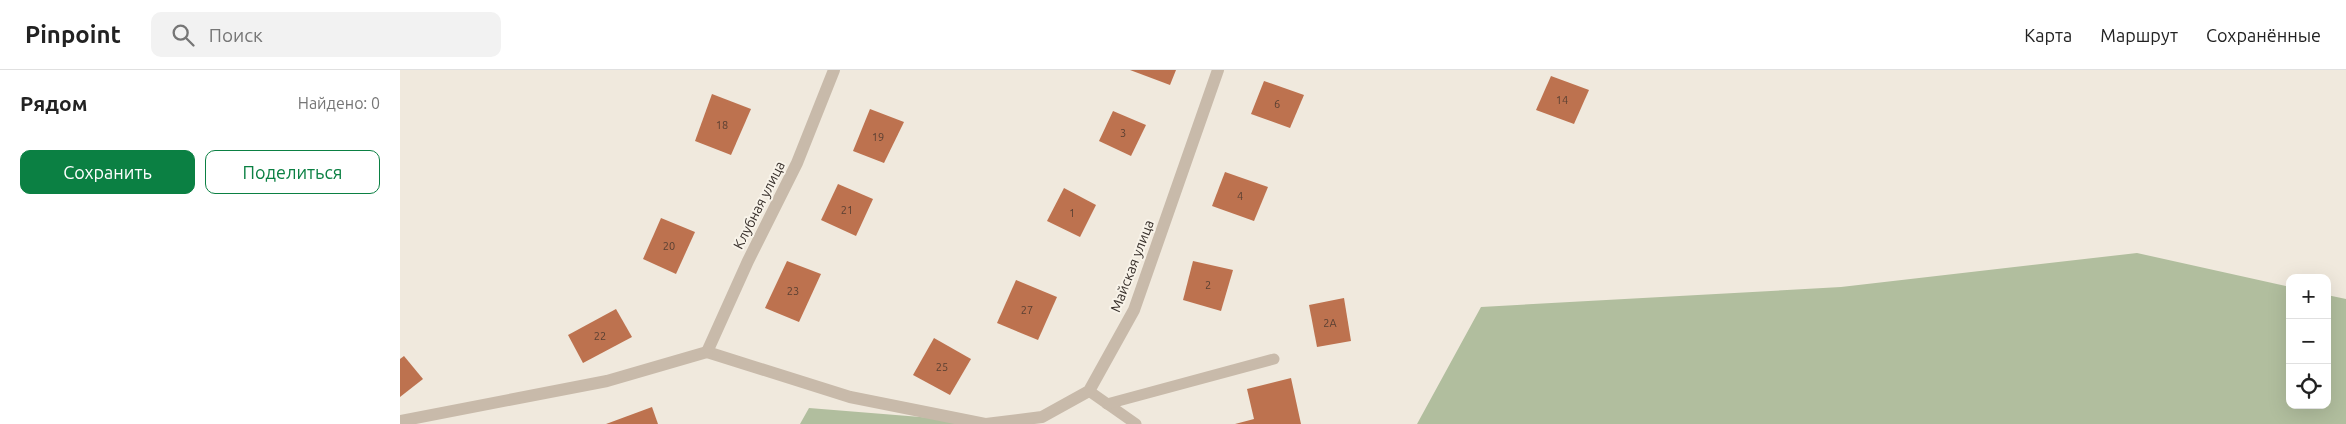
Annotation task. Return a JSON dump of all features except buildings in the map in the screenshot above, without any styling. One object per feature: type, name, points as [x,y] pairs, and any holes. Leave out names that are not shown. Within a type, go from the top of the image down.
[{"type":"street","name":"Клубная улица","points":[[707,352],[748,261],[797,163],[834,70]]},
{"type":"street","name":"Майская улица","points":[[1089,391],[1134,310],[1218,70]]},
{"type":"street","points":[[400,421],[607,381],[707,352],[850,397],[986,424],[1042,417],[1089,391]]},
{"type":"lane","points":[[1108,404],[1274,359]]},
{"type":"lane","points":[[1089,391],[1136,424]]},
{"type":"green space","points":[[2137,253],[2286,286],[2286,409],[2331,409],[2331,296],[2346,299],[2346,424],[1417,424],[1481,307],[1841,287]]},
{"type":"green space","points":[[809,408],[1007,424],[800,424]]}]
